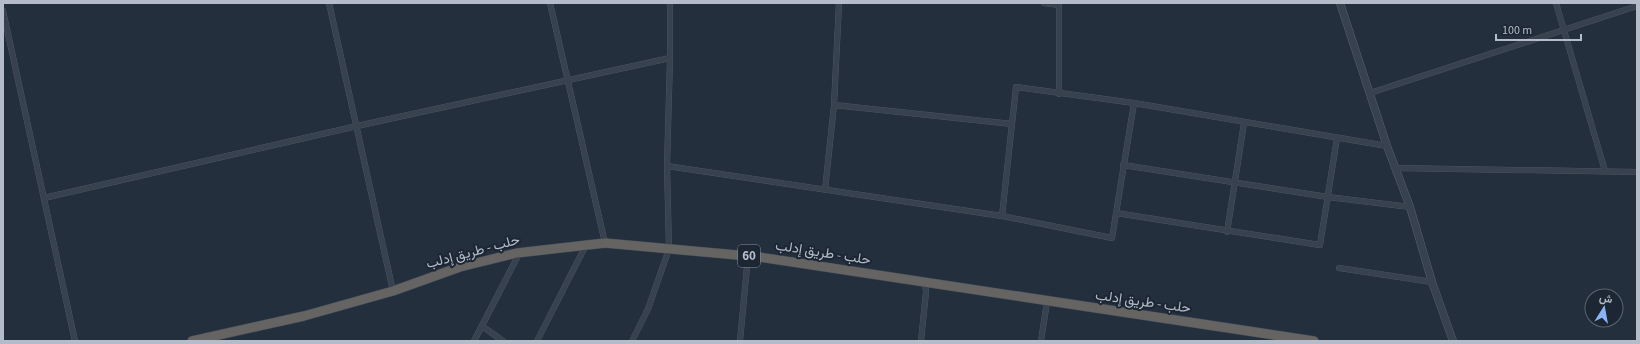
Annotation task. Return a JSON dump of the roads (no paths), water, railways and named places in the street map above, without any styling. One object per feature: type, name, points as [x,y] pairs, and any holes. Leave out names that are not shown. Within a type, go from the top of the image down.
[{"type":"highway","name":"حلب - طريق إدلب","points":[[192,341],[304,316],[393,291],[460,267],[520,252],[605,242],[748,256],[1314,341]]},
{"type":"street","points":[[329,3],[393,291]]},
{"type":"street","points":[[550,3],[605,242]]},
{"type":"street","points":[[632,341],[648,310],[669,249],[667,166],[670,3]]},
{"type":"street","points":[[826,190],[834,105],[839,3]]},
{"type":"street","points":[[1044,3],[1059,4],[1059,94]]},
{"type":"street","points":[[1340,3],[1387,146],[1410,206],[1432,282],[1453,341]]},
{"type":"street","points":[[1556,3],[1605,171]]},
{"type":"street","points":[[1370,92],[1637,6]]},
{"type":"street","points":[[3,11],[6,45],[44,198],[75,341]]},
{"type":"street","points":[[44,198],[357,126],[670,58]]},
{"type":"street","points":[[1002,216],[1016,87],[1134,104],[1387,146]]},
{"type":"street","points":[[667,166],[1002,216],[1112,238],[1134,104]]},
{"type":"street","points":[[834,105],[1012,124]]},
{"type":"street","points":[[1227,232],[1244,123]]},
{"type":"street","points":[[1116,213],[1320,246],[1337,138]]},
{"type":"street","points":[[1124,165],[1234,184],[1328,197],[1410,206]]},
{"type":"street","points":[[1396,168],[1637,172]]},
{"type":"street","points":[[537,341],[586,245]]},
{"type":"street","points":[[474,341],[520,252]]},
{"type":"street","points":[[740,341],[748,256]]},
{"type":"street","points":[[1338,268],[1432,282]]},
{"type":"street","points":[[921,341],[926,292],[925,283]]},
{"type":"street","points":[[1041,341],[1047,302]]},
{"type":"street","points":[[482,326],[503,341]]}]
